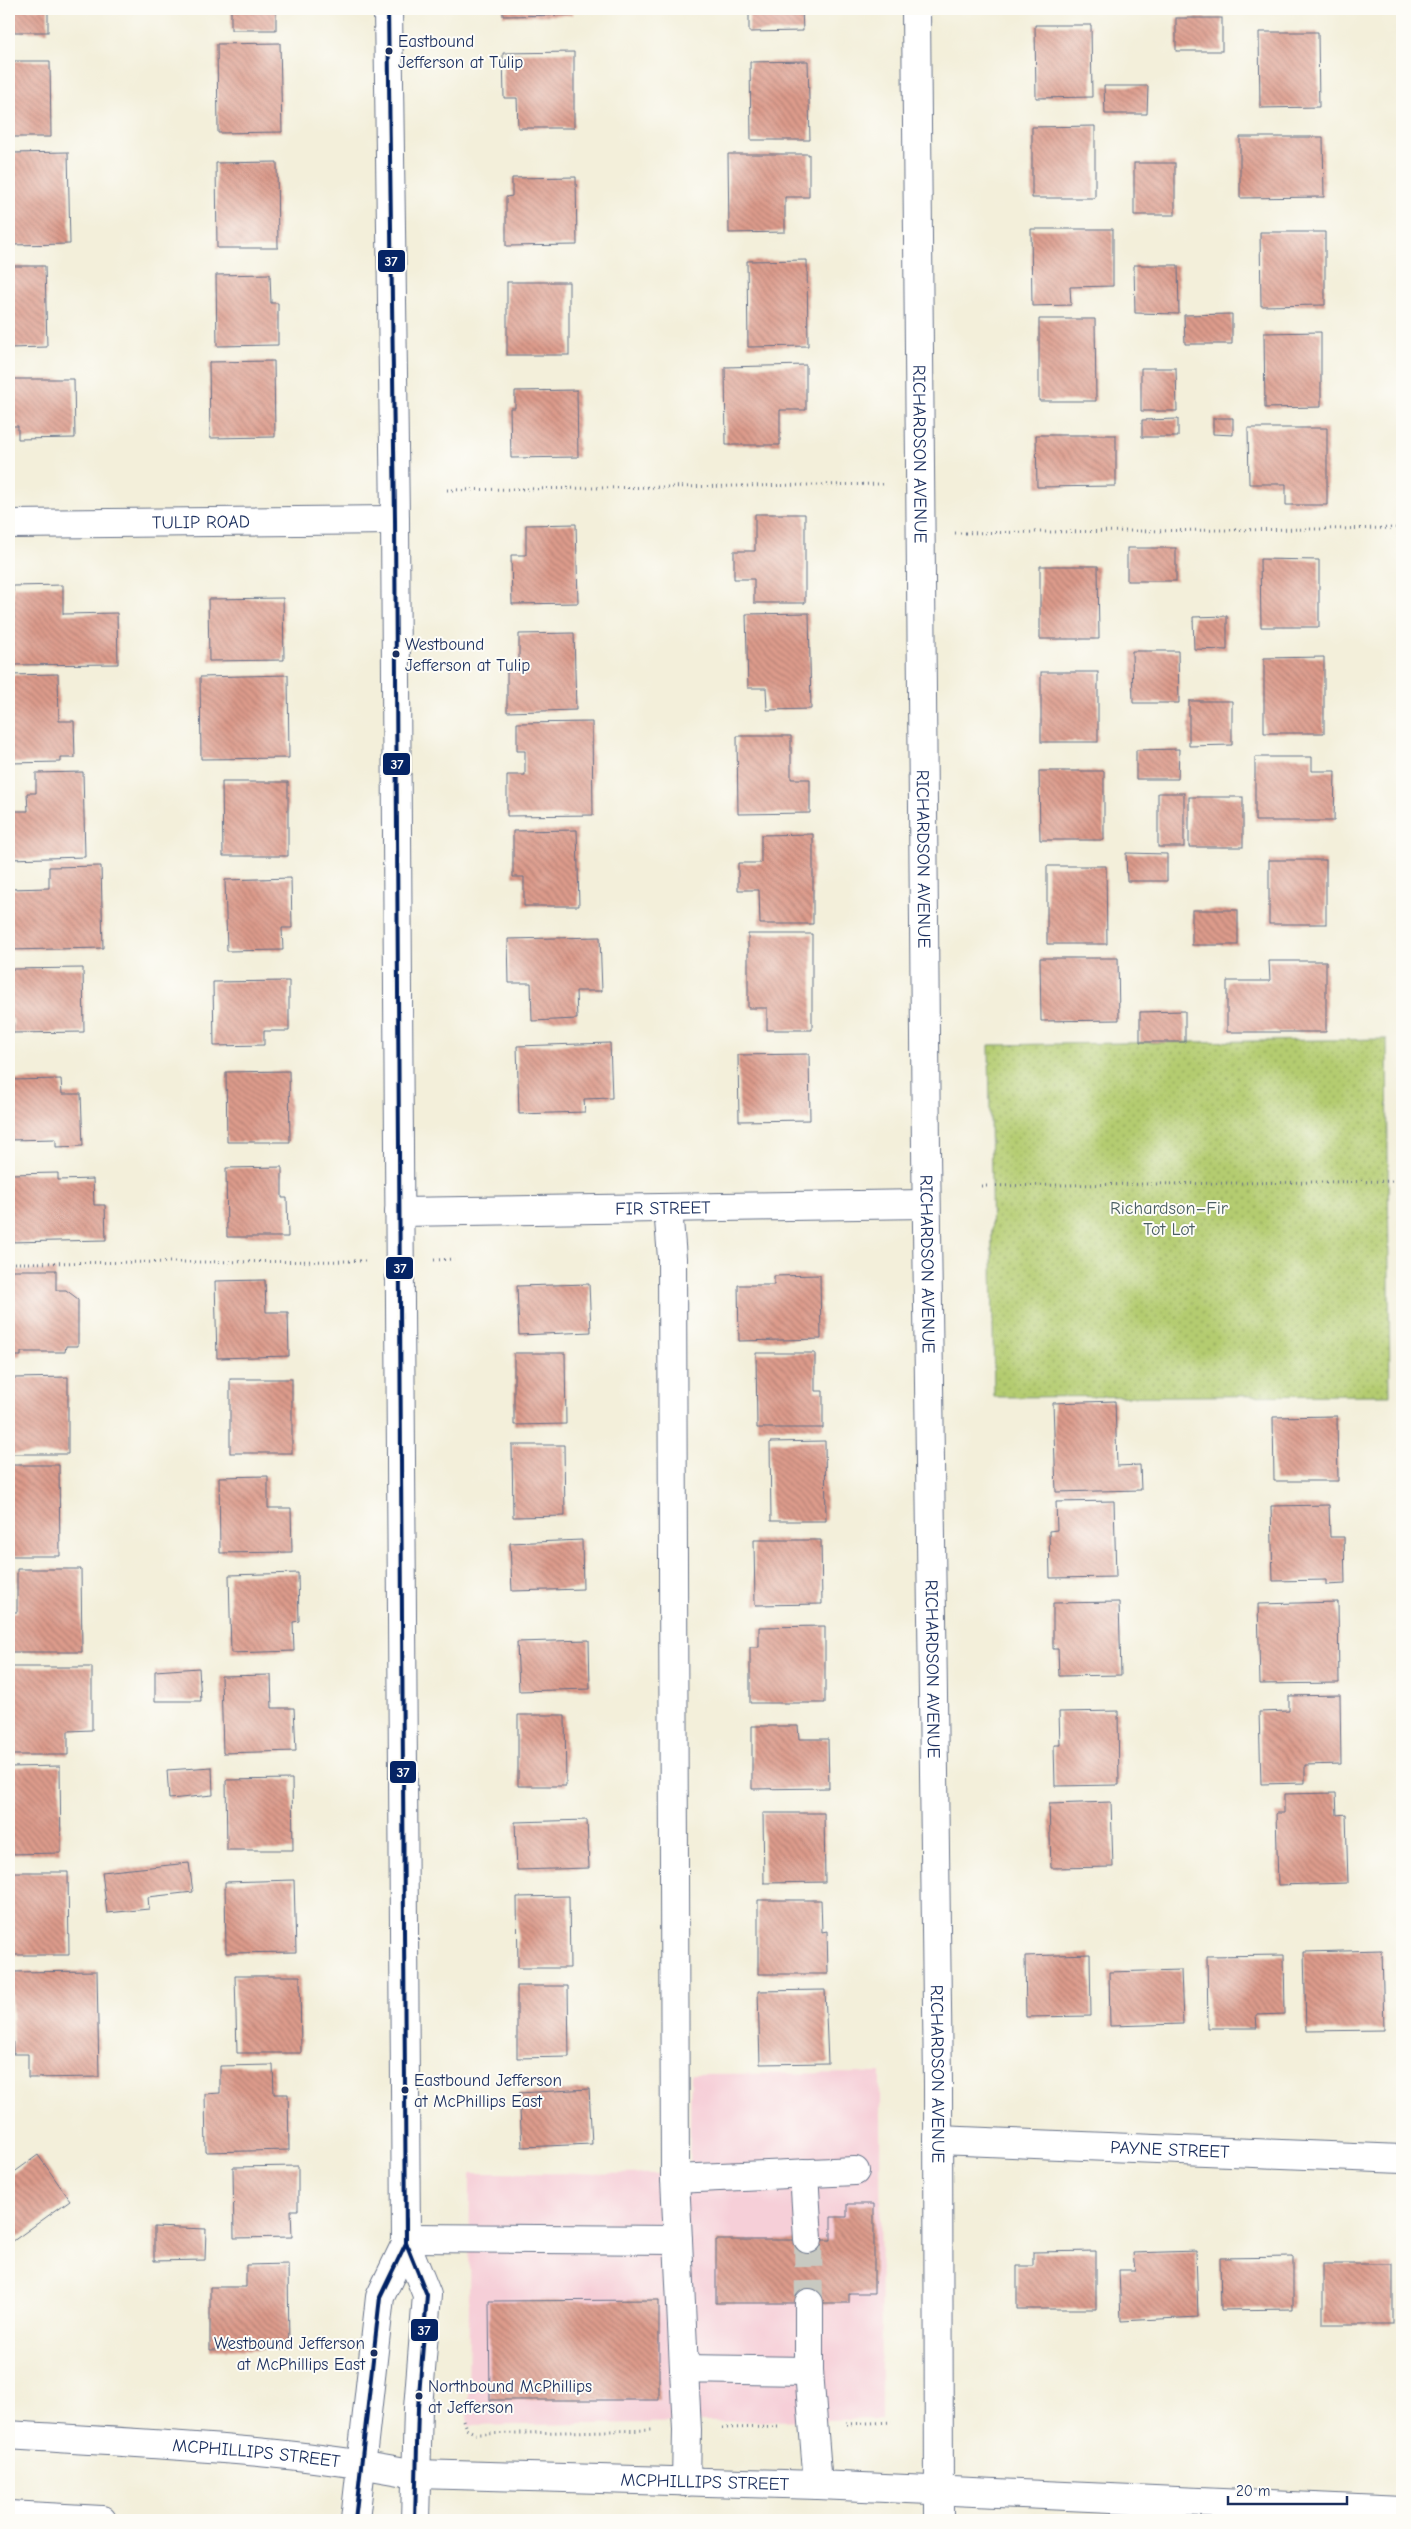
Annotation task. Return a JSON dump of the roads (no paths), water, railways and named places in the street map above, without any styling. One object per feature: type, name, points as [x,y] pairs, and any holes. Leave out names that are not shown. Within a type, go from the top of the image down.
[{"type":"street","points":[[388,9],[395,520],[406,2240],[427,2296],[415,2520]]},
{"type":"street","name":"RICHARDSON AVENUE","points":[[916,9],[926,1204],[938,2140],[939,2520]]},
{"type":"street","name":"TULIP ROAD","points":[[9,524],[395,520]]},
{"type":"street","name":"FIR STREET","points":[[398,1212],[926,1204]]},
{"type":"street","points":[[668,1208],[672,1258],[675,2179],[687,2430],[686,2482]]},
{"type":"street","name":"PAYNE STREET","points":[[938,2140],[1402,2159]]},
{"type":"street","points":[[675,2179],[855,2171]]},
{"type":"street","points":[[804,2173],[808,2239]]},
{"type":"street","points":[[406,2240],[678,2240]]},
{"type":"street","points":[[355,2520],[380,2297],[406,2240]]},
{"type":"street","points":[[809,2303],[809,2371],[818,2485]]},
{"type":"street","points":[[684,2369],[809,2371]]},
{"type":"street","name":"MCPHILLIPS STREET","points":[[9,2436],[226,2449],[360,2463],[416,2474],[818,2485],[1402,2511]]},
{"type":"street","points":[[9,2515],[102,2520]]},
{"type":"tunnel","points":[[808,2239],[809,2303]]},
{"type":"place","name":"Eastbound Jefferson at Tulip","points":[[389,51]]},
{"type":"place","name":"Westbound Jefferson at Tulip","points":[[396,654]]},
{"type":"place","name":"Eastbound Jefferson at McPhillips East","points":[[405,2090]]},
{"type":"place","name":"Westbound Jefferson at McPhillips East","points":[[374,2353]]},
{"type":"place","name":"Northbound McPhillips at Jefferson","points":[[419,2396]]},
{"type":"park label","name":"Richardson–Fir Tot Lot","points":[[1169,1218]]}]
